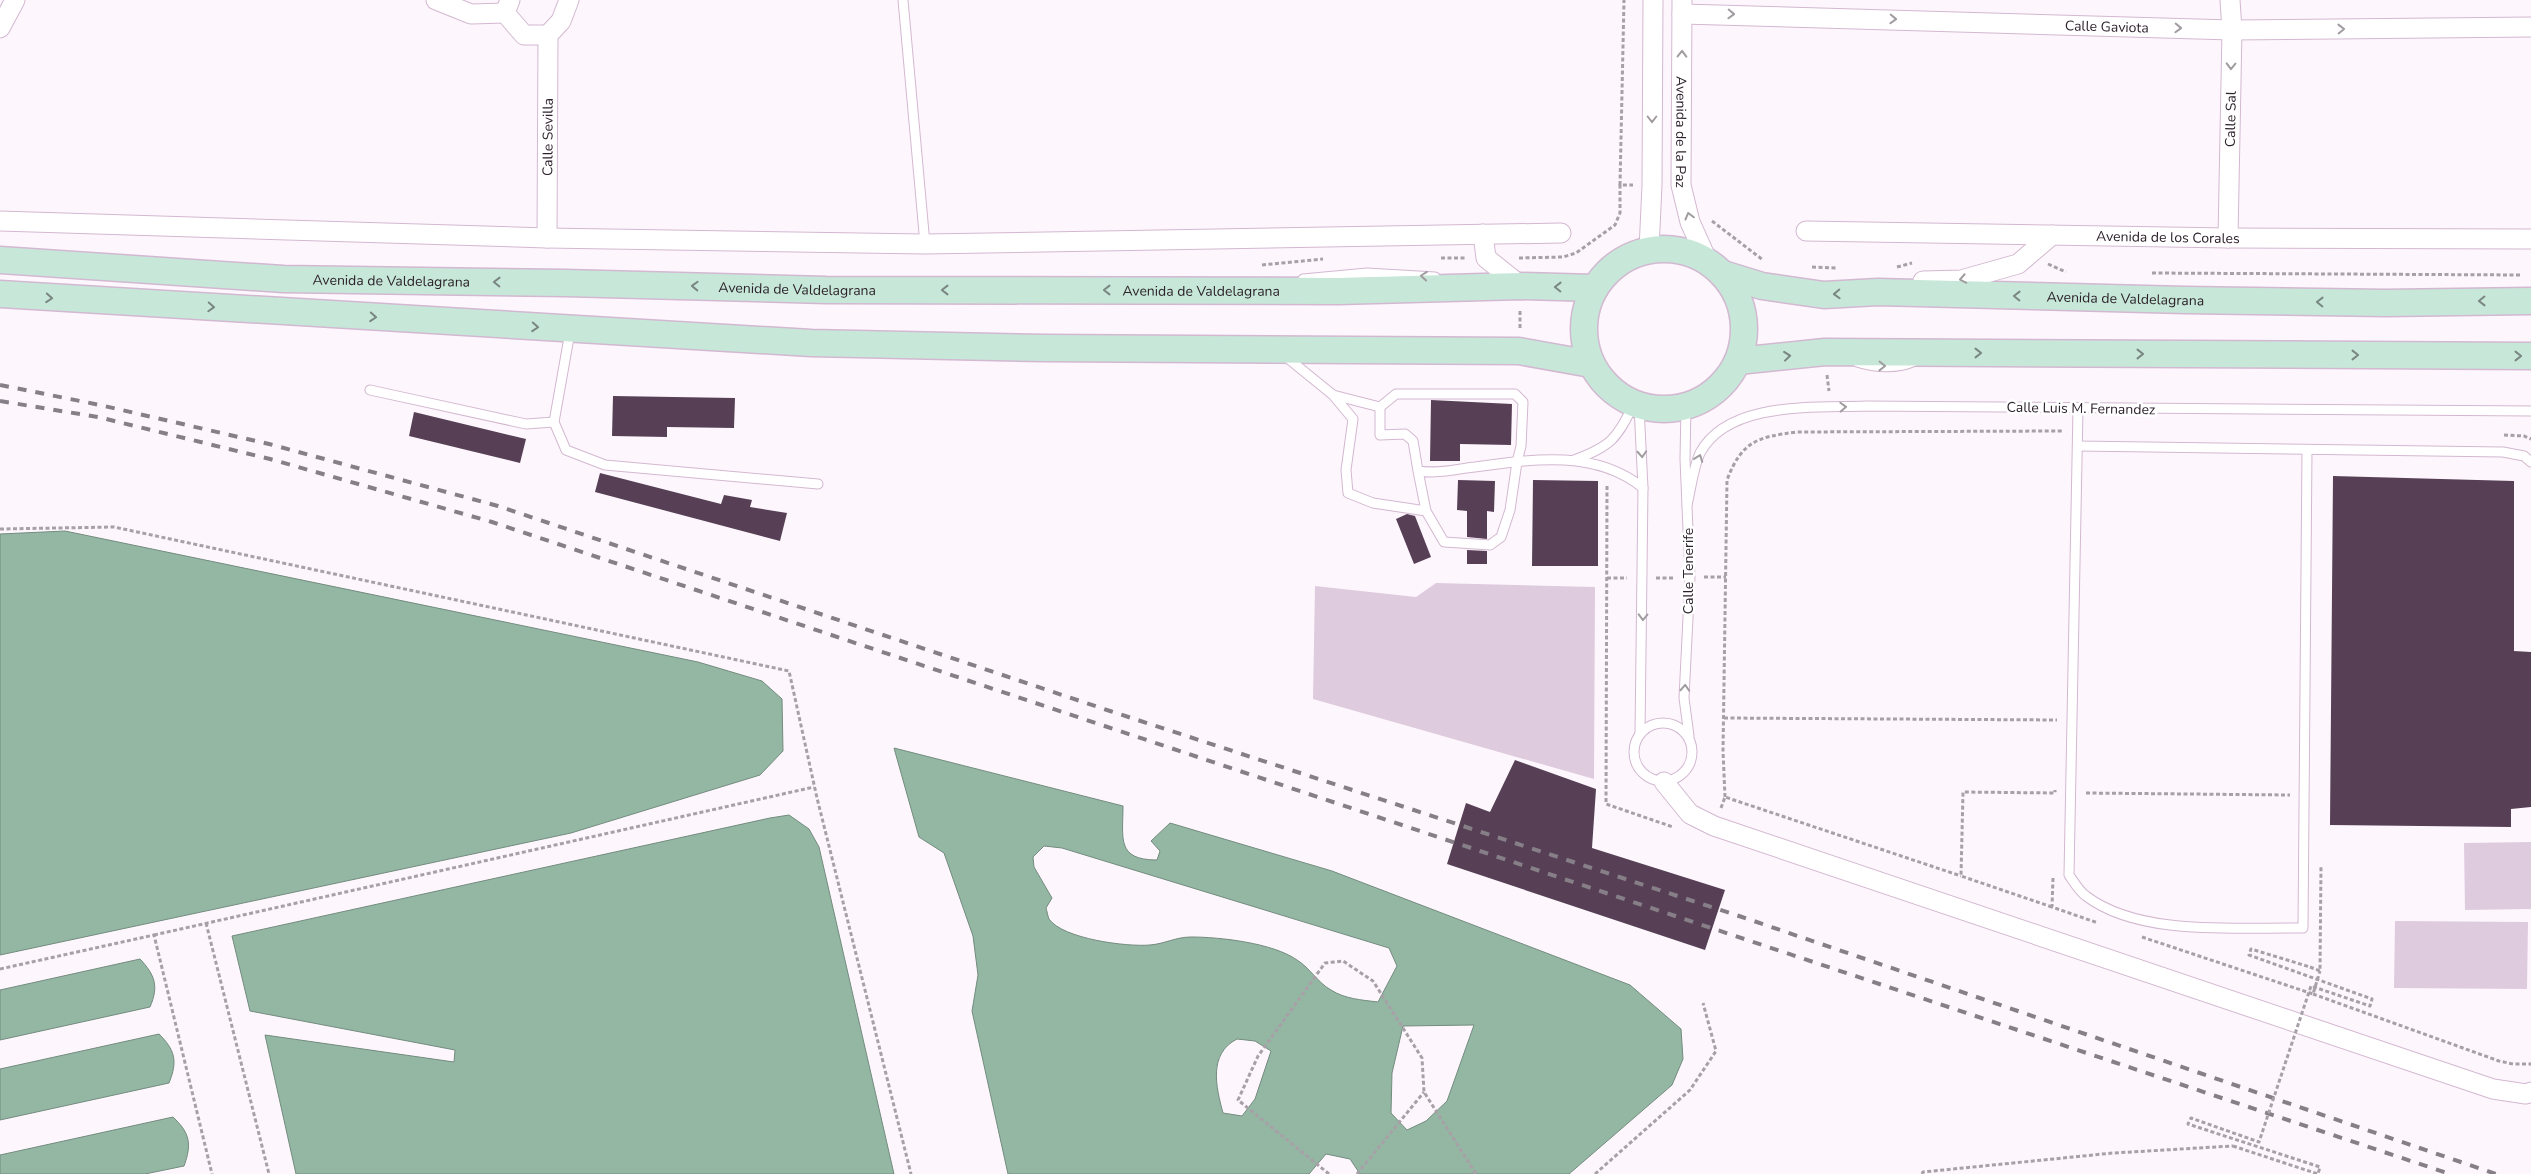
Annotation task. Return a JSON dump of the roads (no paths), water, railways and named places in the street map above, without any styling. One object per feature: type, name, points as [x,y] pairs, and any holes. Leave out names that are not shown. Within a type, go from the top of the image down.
[{"type":"main road","points":[[1668,248],[1688,252],[1715,267],[1736,292],[1744,314],[1744,338],[1738,361],[1726,381],[1708,396],[1686,406],[1662,410],[1636,405],[1616,394],[1602,381],[1591,364],[1584,339],[1585,312],[1595,288],[1608,272],[1624,259],[1649,250],[1668,248]]},
{"type":"main road","name":"Avenida de Valdelagrana","points":[[0,260],[282,279],[565,282],[826,290],[1244,291],[1521,286],[1595,288]]},
{"type":"main road","name":"Avenida de Valdelagrana","points":[[1715,267],[1762,286],[1824,294],[1883,281],[2185,300],[2531,301]]},
{"type":"main road","points":[[0,294],[811,343],[1045,348],[1519,351],[1591,364]]},
{"type":"main road","points":[[1738,361],[1837,352],[2531,356]]},
{"type":"street","points":[[0,28],[15,0]]},
{"type":"street","points":[[436,0],[471,14],[508,7],[524,35],[548,35],[561,21],[569,0]]},
{"type":"street","name":"Avenida de la Paz","points":[[1649,250],[1652,175],[1652,0]]},
{"type":"street","name":"Calle Sal","points":[[2228,238],[2232,30],[2230,0]]},
{"type":"street","name":"Avenida de la Paz","points":[[1682,7],[1681,185],[1690,222],[1715,267]]},
{"type":"street","name":"Calle Gaviota","points":[[1682,7],[2232,30],[2531,27]]},
{"type":"street","name":"Calle Sevilla","points":[[547,238],[548,35]]},
{"type":"street","points":[[0,220],[547,238],[925,244],[1561,232]]},
{"type":"street","name":"Avenida de los Corales","points":[[1806,231],[2228,238],[2531,239]]},
{"type":"street","points":[[1483,234],[1486,258],[1521,286]]},
{"type":"street","points":[[1883,281],[1961,280],[2018,264],[2052,235]]},
{"type":"street","points":[[1664,782],[1690,814],[1714,826],[2493,1089],[2526,1094],[2531,1092]]},
{"type":"lane","points":[[903,0],[925,244]]},
{"type":"lane","points":[[571,329],[554,422],[566,450],[605,465],[818,484]]},
{"type":"lane","points":[[1278,350],[1333,395],[1352,419],[1346,470],[1348,493],[1373,503],[1426,511]]},
{"type":"lane","points":[[370,390],[526,424],[554,422]]},
{"type":"lane","points":[[1396,394],[1515,394],[1522,402],[1521,446],[1516,462],[1506,527],[1500,537],[1490,545],[1444,542],[1426,511],[1413,441],[1405,434],[1380,435],[1380,407],[1396,394]]},
{"type":"lane","points":[[1333,395],[1380,407]]},
{"type":"lane","points":[[1574,460],[1597,451],[1619,434],[1636,405]]},
{"type":"lane","points":[[1636,405],[1643,488],[1640,734]]},
{"type":"lane","name":"Calle Tenerife","points":[[1686,406],[1690,577],[1684,698],[1688,736]]},
{"type":"lane","name":"Calle Luis M. Fernandez","points":[[1687,505],[1699,455],[1712,435],[1743,418],[1775,411],[1865,406],[2531,411]]},
{"type":"lane","points":[[2078,408],[2069,876],[2084,895],[2106,909],[2161,926],[2303,928],[2307,450]]},
{"type":"lane","points":[[2078,446],[2503,452],[2524,456],[2531,462]]},
{"type":"lane","points":[[1418,471],[1433,473],[1516,462],[1574,460],[1617,471],[1643,488]]},
{"type":"lane","points":[[1655,723],[1675,724],[1688,736],[1693,750],[1691,762],[1685,772],[1675,779],[1664,782],[1646,776],[1635,762],[1635,742],[1640,734],[1655,723]]},
{"type":"railway","points":[[0,385],[100,405],[269,444],[498,506],[1110,711],[1742,917],[2496,1174]]},
{"type":"railway","points":[[0,401],[98,417],[270,459],[492,522],[2450,1174]]}]
